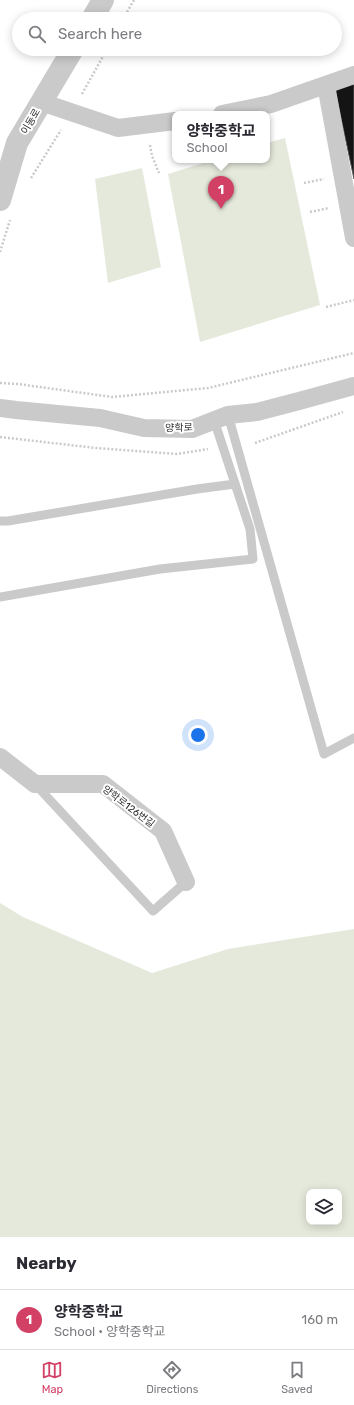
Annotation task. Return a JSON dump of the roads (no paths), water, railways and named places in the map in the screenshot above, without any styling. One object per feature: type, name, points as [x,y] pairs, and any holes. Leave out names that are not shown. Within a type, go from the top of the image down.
[{"type":"street","points":[[96,12],[103,0]]},
{"type":"street","name":"이동로","points":[[0,200],[17,143],[69,56]]},
{"type":"street","points":[[237,111],[271,104],[354,75]]},
{"type":"street","points":[[326,85],[354,238]]},
{"type":"street","points":[[41,102],[118,128],[172,121]]},
{"type":"street","name":"양학로","points":[[0,408],[100,418],[144,428],[192,429],[221,418],[257,412],[300,402],[354,386]]},
{"type":"street","points":[[0,757],[35,784]]},
{"type":"street","name":"양학로126번길","points":[[35,784],[102,784],[163,831],[186,882]]},
{"type":"lane","points":[[0,597],[160,570],[253,558],[250,529],[235,484],[221,418]]},
{"type":"lane","points":[[221,418],[324,754],[354,738]]},
{"type":"lane","points":[[0,521],[235,484]]},
{"type":"lane","points":[[35,784],[153,911],[186,882]]},
{"type":"place","name":"양학중학교","points":[[221,209]]}]
